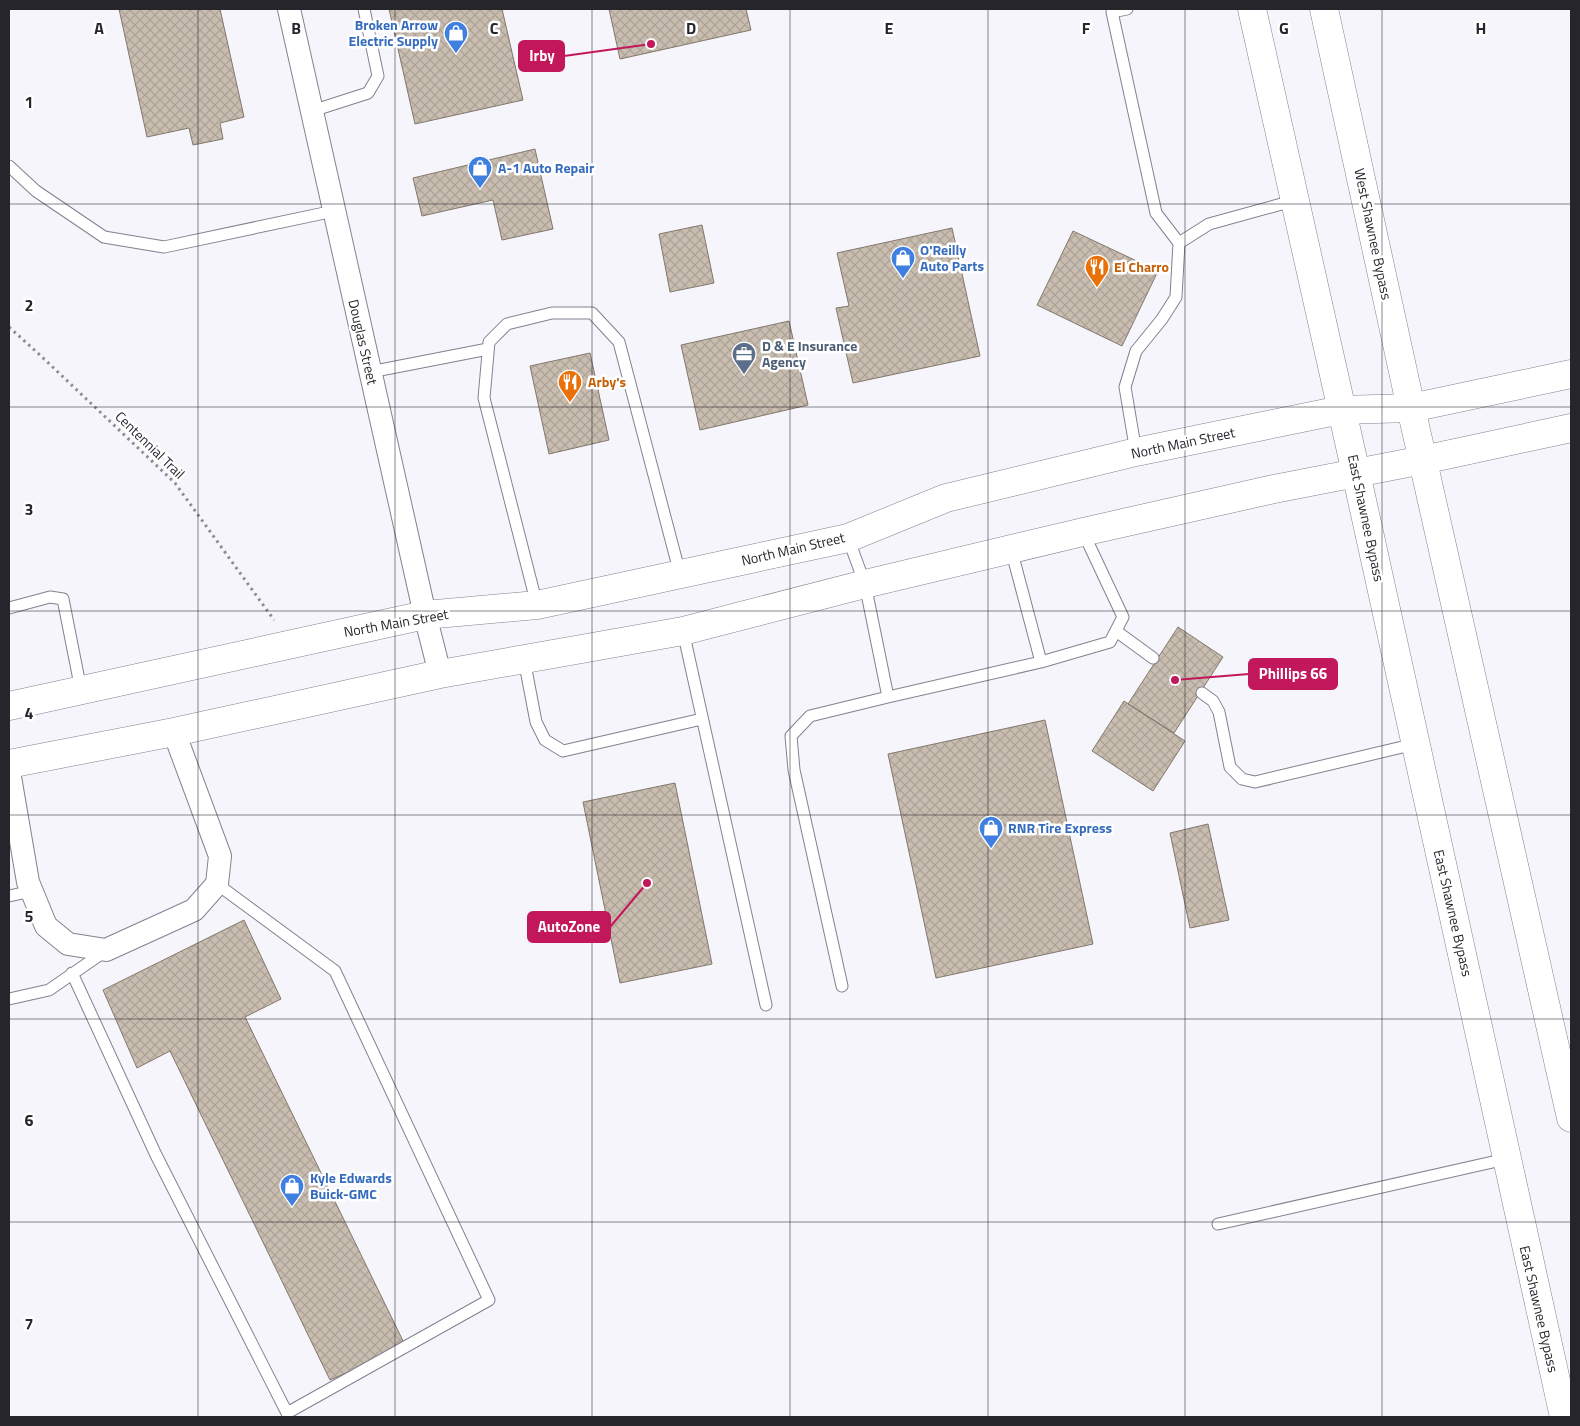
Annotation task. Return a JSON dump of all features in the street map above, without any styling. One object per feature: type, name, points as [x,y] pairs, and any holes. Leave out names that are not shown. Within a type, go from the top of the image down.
[{"type":"main road","points":[[1252,9],[1296,200],[1341,410]]},
{"type":"main road","name":"West Shawnee Bypass","points":[[1324,9],[1423,460]]},
{"type":"main road","name":"North Main Street","points":[[9,706],[425,615],[537,605],[848,538],[946,498],[1136,452],[1341,410],[1411,408],[1571,374]]},
{"type":"main road","name":"East Shawnee Bypass","points":[[1341,410],[1564,1417]]},
{"type":"main road","points":[[9,764],[174,732],[440,674],[683,631],[1011,548],[1274,489],[1423,460],[1571,428]]},
{"type":"main road","points":[[1423,460],[1571,1118]]},
{"type":"street","name":"Douglas Street","points":[[289,9],[425,615],[440,674]]},
{"type":"street","points":[[9,771],[28,882],[46,926],[68,944],[106,950],[194,910],[217,884],[220,856],[174,732]]},
{"type":"lane","points":[[312,110],[368,93],[378,76],[364,9]]},
{"type":"lane","points":[[1127,9],[1112,12],[1156,212],[1179,243],[1176,297],[1162,319],[1136,351],[1124,387],[1136,452]]},
{"type":"lane","points":[[9,166],[36,191],[104,237],[164,247],[334,211]]},
{"type":"lane","points":[[1179,243],[1209,224],[1296,200]]},
{"type":"lane","points":[[537,605],[484,398],[489,342],[507,324],[552,312],[592,313],[619,342],[680,574]]},
{"type":"lane","points":[[370,372],[488,349]]},
{"type":"lane","points":[[842,986],[794,770],[791,736],[810,716],[1041,662],[1110,642],[1123,617],[1083,532]]},
{"type":"lane","points":[[848,538],[865,584],[888,697]]},
{"type":"lane","points":[[1011,548],[1041,662]]},
{"type":"lane","points":[[9,608],[50,597],[63,599],[81,690]]},
{"type":"lane","points":[[683,631],[766,1005]]},
{"type":"lane","points":[[1116,632],[1153,658]]},
{"type":"lane","points":[[524,659],[536,722],[545,740],[562,752],[702,719]]},
{"type":"lane","points":[[1202,693],[1213,701],[1219,712],[1230,766],[1242,779],[1256,782],[1415,744]]},
{"type":"lane","points":[[72,973],[156,1155],[287,1413],[489,1300],[335,971],[217,884]]},
{"type":"lane","points":[[9,896],[32,891]]},
{"type":"lane","points":[[9,999],[48,990],[106,950]]},
{"type":"lane","points":[[1218,1224],[1506,1159]]},
{"type":"path","name":"Centennial Trail","points":[[9,327],[175,483],[261,604],[293,644]]},
{"type":"building","points":[[119,9],[220,9],[244,117],[220,123],[223,139],[193,145],[189,128],[147,137]]},
{"type":"building","name":"Broken Arrow Electric Supply","points":[[389,9],[502,9],[523,100],[415,124]]},
{"type":"building","points":[[609,9],[746,9],[751,30],[620,59]]},
{"type":"building","name":"A-1 Auto Repair","points":[[535,149],[553,229],[502,240],[493,200],[422,216],[413,178]]},
{"type":"building","points":[[702,225],[714,283],[670,292],[659,234]]},
{"type":"building","name":"O'Reilly Auto Parts","points":[[952,228],[980,356],[853,383],[836,308],[849,306],[837,253]]},
{"type":"building","name":"El Charro","points":[[1073,231],[1158,271],[1122,346],[1037,305]]},
{"type":"building","name":"D & E Insurance Agency","points":[[789,321],[808,405],[700,430],[681,345]]},
{"type":"building","name":"Arby's","points":[[590,353],[609,440],[549,454],[530,366]]},
{"type":"building","points":[[1178,627],[1223,657],[1174,733],[1128,704]]},
{"type":"building","points":[[1124,701],[1185,741],[1153,791],[1092,751]]},
{"type":"building","name":"RNR Tire Express","points":[[1045,720],[1093,944],[936,978],[888,754]]},
{"type":"building","points":[[675,783],[712,964],[620,983],[583,802]]},
{"type":"building","points":[[1208,824],[1229,920],[1190,928],[1170,833]]},
{"type":"building","name":"Kyle Edwards Buick-GMC","points":[[244,920],[281,999],[245,1017],[406,1347],[330,1380],[170,1051],[137,1068],[103,990]]},
{"type":"place","name":"Irby","points":[[651,44]]},
{"type":"place","name":"Broken Arrow Electric Supply","points":[[456,54]]},
{"type":"place","name":"A-1 Auto Repair","points":[[480,189]]},
{"type":"place","name":"O'Reilly Auto Parts","points":[[903,279]]},
{"type":"place","name":"El Charro","points":[[1097,288]]},
{"type":"place","name":"D & E Insurance Agency","points":[[744,375]]},
{"type":"place","name":"Arby's","points":[[570,403]]},
{"type":"place","name":"Phillips 66","points":[[1175,680]]},
{"type":"place","name":"RNR Tire Express","points":[[991,849]]},
{"type":"place","name":"AutoZone","points":[[647,883]]},
{"type":"place","name":"Kyle Edwards Buick-GMC","points":[[292,1207]]}]
